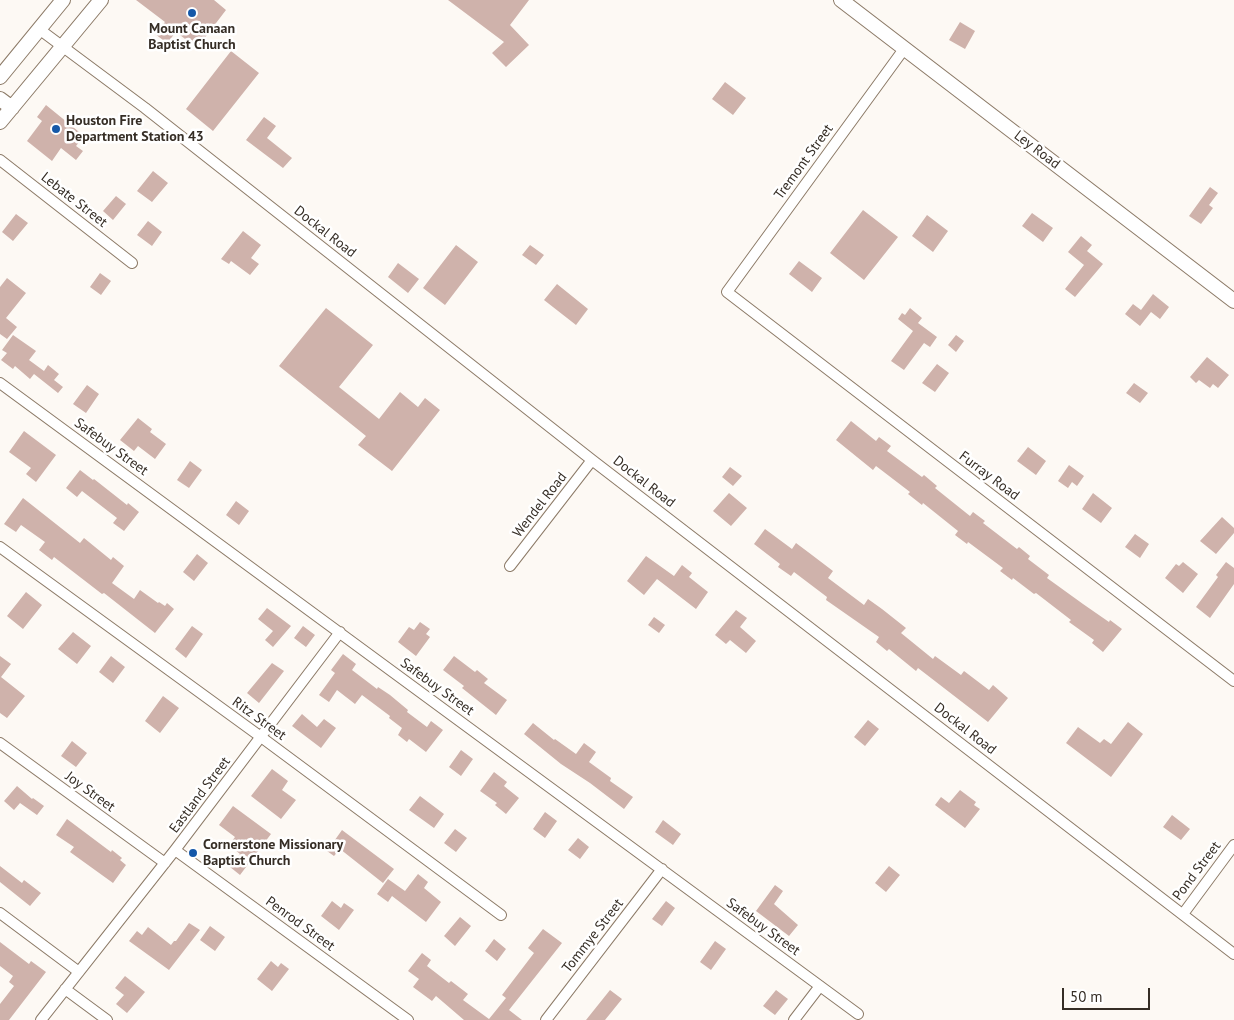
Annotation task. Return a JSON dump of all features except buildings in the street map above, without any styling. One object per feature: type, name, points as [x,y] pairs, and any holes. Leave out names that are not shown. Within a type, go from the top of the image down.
[{"type":"main road","points":[[0,77],[63,0]]},
{"type":"main road","points":[[0,122],[101,0]]},
{"type":"main road","name":"Ley Road","points":[[841,0],[1234,300]]},
{"type":"main road","points":[[0,99],[12,108]]},
{"type":"street","name":"Dockal Road","points":[[39,28],[145,108],[592,460],[1234,954]]},
{"type":"street","name":"Tremont Street","points":[[726,292],[904,49]]},
{"type":"street","name":"Lebate Street","points":[[0,160],[132,263]]},
{"type":"street","name":"Furray Road","points":[[726,292],[1234,681]]},
{"type":"street","name":"Safebuy Street","points":[[0,383],[858,1014]]},
{"type":"street","name":"Wendel Road","points":[[510,566],[592,460]]},
{"type":"street","name":"Ritz Street","points":[[0,547],[501,915]]},
{"type":"street","name":"Eastland Street","points":[[65,989],[165,863],[340,632]]},
{"type":"street","name":"Joy Street","points":[[0,743],[165,863]]},
{"type":"street","name":"Pond Street","points":[[1183,914],[1234,845]]},
{"type":"street","name":"Penrod Street","points":[[175,850],[408,1020]]},
{"type":"street","name":"Tommye Street","points":[[546,1020],[662,869]]},
{"type":"street","points":[[0,913],[79,972]]},
{"type":"street","points":[[794,1020],[820,986]]},
{"type":"street","points":[[41,1020],[65,989],[107,1020]]},
{"type":"place","name":"Mount Canaan Baptist Church","points":[[192,13]]},
{"type":"place","name":"Houston Fire Department Station 43","points":[[56,129]]},
{"type":"place","name":"Cornerstone Missionary Baptist Church","points":[[193,853]]}]
